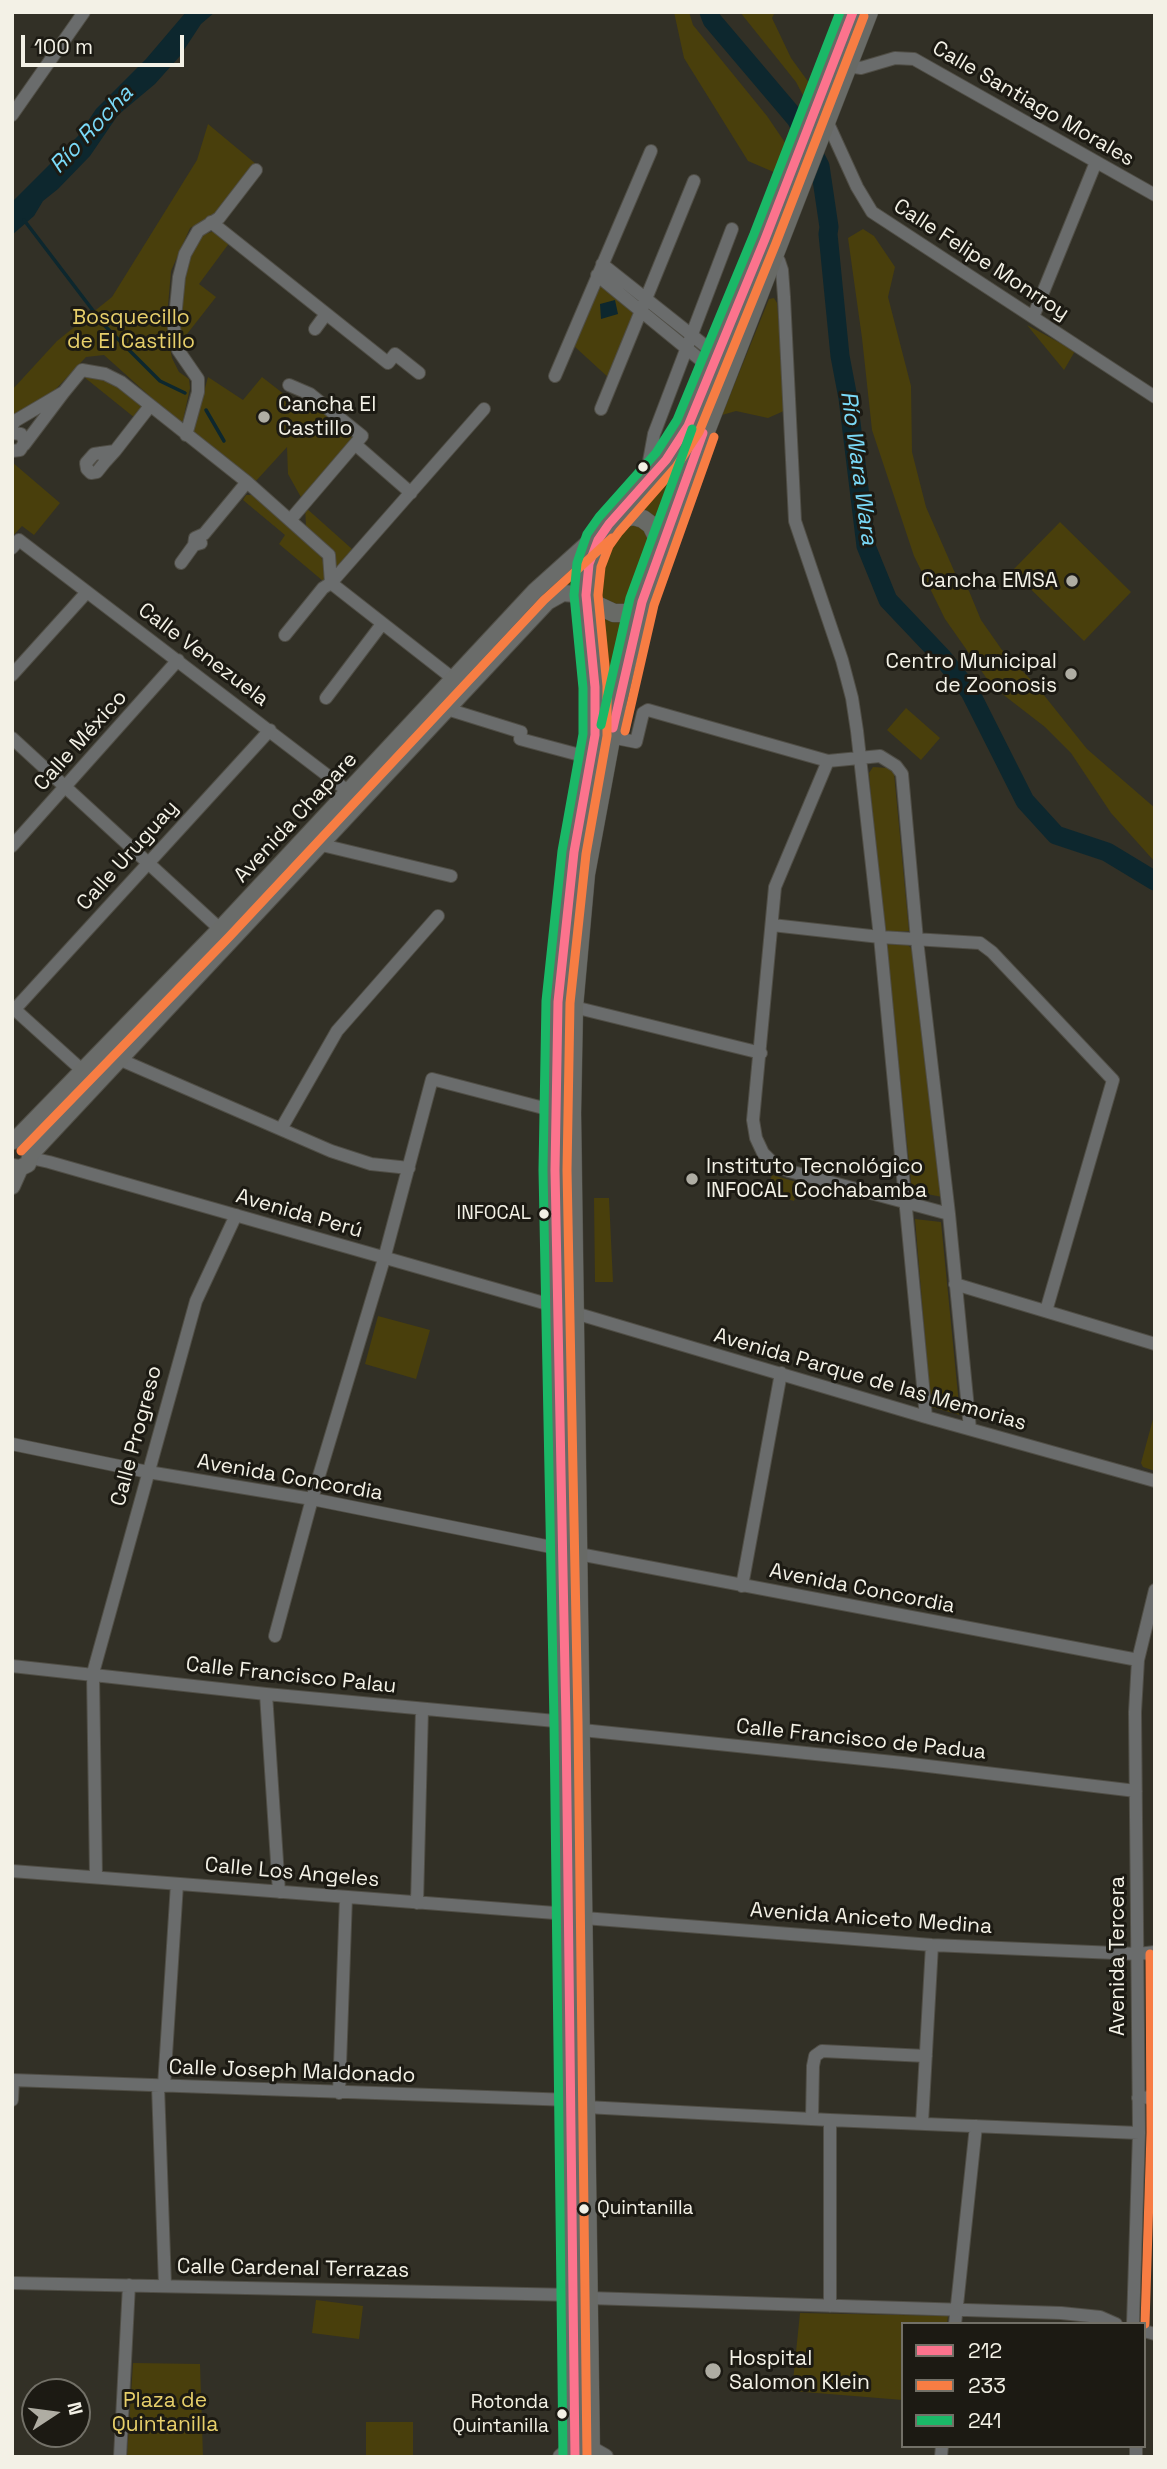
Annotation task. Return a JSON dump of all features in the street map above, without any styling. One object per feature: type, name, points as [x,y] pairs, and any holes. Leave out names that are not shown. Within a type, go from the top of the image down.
[{"type":"highway","points":[[822,119],[853,12]]},
{"type":"highway","points":[[583,2454],[574,1726],[570,1551],[558,1307],[555,1111],[558,1003],[565,922],[574,852],[595,735],[595,687],[586,597],[589,564],[593,551],[611,522],[666,460],[688,426],[798,172],[848,66],[869,12]]},
{"type":"highway","points":[[570,1551],[575,1313],[572,1125],[574,1007],[586,874],[611,737],[642,602],[774,256],[798,172]]},
{"type":"highway","points":[[611,522],[633,516],[643,519],[651,525],[656,535],[659,552]]},
{"type":"highway","points":[[586,597],[614,613],[626,613],[642,602]]},
{"type":"main road","name":"Avenida Chapare","points":[[12,1186],[24,1162],[322,845],[355,796],[611,522]]},
{"type":"main road","points":[[541,596],[563,593],[586,597]]},
{"type":"main road","name":"Avenida Chapare","points":[[13,1142],[220,929],[447,709],[460,684]]},
{"type":"main road","points":[[13,1142],[26,1144],[24,1162]]},
{"type":"street","points":[[13,114],[84,12]]},
{"type":"street","name":"Calle Santiago Morales","points":[[848,66],[861,68],[895,58],[915,59],[1155,195]]},
{"type":"street","name":"Calle Felipe Monrroy","points":[[822,119],[872,212],[1155,397]]},
{"type":"street","points":[[555,376],[651,151]]},
{"type":"street","points":[[1033,317],[1096,162]]},
{"type":"street","points":[[186,435],[198,392],[198,379],[177,350],[174,328],[179,277],[186,254],[198,231],[219,218],[256,170]]},
{"type":"street","points":[[601,410],[694,181]]},
{"type":"street","points":[[211,222],[388,363],[395,354],[419,373]]},
{"type":"street","points":[[645,484],[654,433],[732,229]]},
{"type":"street","points":[[774,256],[782,270],[795,521],[852,698],[860,757],[926,1417]]},
{"type":"street","points":[[600,270],[646,298],[693,335],[715,363]]},
{"type":"street","points":[[600,270],[641,311],[686,349],[715,363]]},
{"type":"street","points":[[315,329],[326,314]]},
{"type":"street","points":[[18,448],[82,370],[105,374],[121,382],[291,519],[329,555],[331,583],[460,684]]},
{"type":"street","points":[[289,385],[310,394],[362,436],[291,519]]},
{"type":"street","points":[[12,426],[15,421],[64,392]]},
{"type":"street","points":[[103,458],[115,450],[150,405]]},
{"type":"street","points":[[285,635],[323,588],[331,583],[484,409]]},
{"type":"street","points":[[12,433],[23,436],[18,448]]},
{"type":"street","points":[[356,445],[411,493]]},
{"type":"street","points":[[181,563],[194,545],[195,538],[204,534],[247,482]]},
{"type":"street","name":"Calle Venezuela","points":[[16,544],[87,592],[355,796]]},
{"type":"street","points":[[12,675],[87,592]]},
{"type":"street","points":[[326,698],[382,624]]},
{"type":"street","name":"Calle México","points":[[12,846],[178,660]]},
{"type":"street","points":[[447,709],[521,732],[520,739],[591,758]]},
{"type":"street","points":[[611,737],[636,741],[643,713],[649,710],[828,761],[880,756],[902,774],[917,940],[949,1214],[970,1429]]},
{"type":"street","name":"Calle Uruguay","points":[[13,1008],[270,730]]},
{"type":"street","points":[[12,738],[220,929]]},
{"type":"street","points":[[828,761],[775,887],[753,1120],[756,1138],[763,1153],[775,1165],[789,1171],[949,1214]]},
{"type":"street","points":[[322,845],[451,876]]},
{"type":"street","points":[[281,1129],[337,1031],[438,916]]},
{"type":"street","points":[[772,925],[880,937],[980,943],[992,952],[1113,1080],[1046,1311]]},
{"type":"street","points":[[574,1007],[761,1053]]},
{"type":"street","points":[[13,1008],[83,1071]]},
{"type":"street","points":[[121,1060],[331,1151],[371,1164],[409,1168]]},
{"type":"street","points":[[275,1636],[312,1499],[384,1259],[432,1079],[555,1111]]},
{"type":"street","name":"Avenida Perú","points":[[24,1162],[236,1215],[558,1307]]},
{"type":"street","name":"Calle Progreso","points":[[96,1877],[93,1674],[195,1301],[236,1215]]},
{"type":"street","points":[[955,1284],[1155,1344]]},
{"type":"street","name":"Avenida Parque de las Memorias","points":[[575,1313],[926,1417],[1155,1481]]},
{"type":"street","points":[[742,1586],[781,1373]]},
{"type":"street","name":"Avenida Concordia","points":[[12,1444],[148,1472],[312,1499],[742,1586],[1138,1660]]},
{"type":"street","name":"Avenida Tercera","points":[[1132,2322],[1139,2133],[1135,1712],[1138,1660],[1155,1590]]},
{"type":"street","name":"Calle Francisco Palau","points":[[12,1666],[574,1726]]},
{"type":"street","points":[[266,1694],[279,1892]]},
{"type":"street","points":[[417,1903],[422,1709]]},
{"type":"street","name":"Calle Francisco de Padua","points":[[574,1726],[1136,1791]]},
{"type":"street","name":"Calle Los Angeles","points":[[12,1871],[576,1916]]},
{"type":"street","points":[[165,2286],[161,2086],[177,1884]]},
{"type":"street","points":[[339,2093],[346,1897]]},
{"type":"street","name":"Avenida Aniceto Medina","points":[[576,1916],[932,1945],[1138,1954],[1155,1952]]},
{"type":"street","points":[[922,2123],[932,1945]]},
{"type":"street","points":[[812,2119],[813,2066],[815,2056],[822,2051],[926,2056]]},
{"type":"street","points":[[12,2100],[13,2080]]},
{"type":"street","name":"Calle Joseph Maldonado","points":[[13,2080],[579,2103],[830,2120],[1139,2133]]},
{"type":"street","points":[[1138,2098],[1155,2096]]},
{"type":"street","points":[[830,2120],[830,2306]]},
{"type":"street","points":[[955,2322],[976,2126]]},
{"type":"street","name":"Calle Cardenal Terrazas","points":[[12,2283],[581,2297],[957,2310],[1062,2314],[1100,2317],[1111,2322]]},
{"type":"street","points":[[120,2457],[129,2285]]},
{"type":"green space","points":[[674,12],[689,12],[693,25],[767,116],[788,147],[776,173],[748,161],[684,58]]},
{"type":"green space","points":[[740,12],[775,12],[772,18],[791,58],[812,87],[805,99],[796,82]]},
{"type":"green space","name":"Bosquecillo de El Castillo","points":[[208,124],[256,164],[220,212],[190,228],[171,271],[167,317],[169,343],[172,358],[179,372],[189,379],[190,388],[182,425],[104,355],[86,357],[55,390],[12,417],[12,390],[57,341],[112,297],[197,160]]},
{"type":"green space","points":[[863,229],[874,236],[895,267],[888,297],[911,386],[912,452],[926,507],[955,573],[969,591],[981,620],[1002,650],[1035,684],[1087,749],[1155,808],[1155,862],[1111,813],[1071,753],[1045,727],[992,686],[945,619],[914,556],[872,430],[848,238]]},
{"type":"green space","points":[[214,231],[230,242],[199,284],[216,297],[180,343],[179,301],[192,248],[200,236]]},
{"type":"green space","points":[[605,285],[635,311],[610,379],[574,346],[600,286]]},
{"type":"green space","points":[[774,298],[777,303],[786,410],[768,418],[736,411],[722,415],[769,299]]},
{"type":"green space","points":[[1027,325],[1075,351],[1064,370]]},
{"type":"green space","points":[[87,375],[122,385],[143,405],[135,418],[84,377]]},
{"type":"green space","points":[[208,377],[243,400],[262,377],[298,405],[312,400],[352,433],[349,461],[316,498],[302,499],[288,474],[287,447],[255,482],[193,432]]},
{"type":"green space","points":[[708,402],[661,527],[636,508],[677,460]]},
{"type":"green space","points":[[12,462],[60,503],[34,535],[22,526],[12,537]]},
{"type":"green space","points":[[246,495],[252,495],[320,553],[326,571],[323,581],[279,544],[285,535],[243,500]]},
{"type":"green space","points":[[305,507],[352,549],[339,566],[336,566],[328,547],[306,526]]},
{"type":"green space","name":"Cancha EMSA","points":[[1060,522],[1131,592],[1084,641],[1012,571]]},
{"type":"green space","points":[[622,523],[642,527],[651,545],[636,595],[621,608],[601,601],[597,573],[605,546]]},
{"type":"green space","points":[[587,550],[579,590],[556,589],[552,586]]},
{"type":"green space","points":[[594,611],[605,619],[628,620],[609,706],[605,706]]},
{"type":"green space","points":[[906,708],[940,738],[921,760],[887,730]]},
{"type":"green space","points":[[873,767],[888,768],[894,773],[909,931],[885,932],[869,773]]},
{"type":"green space","points":[[348,802],[351,805],[42,1133],[38,1130]]},
{"type":"green space","points":[[886,944],[908,945],[914,951],[942,1197],[912,1191]]},
{"type":"green space","points":[[772,1175],[800,1183],[794,1201],[766,1193]]},
{"type":"green space","points":[[594,1198],[609,1198],[613,1282],[595,1282]]},
{"type":"green space","points":[[915,1219],[941,1222],[960,1415],[931,1407]]},
{"type":"green space","points":[[378,1316],[430,1330],[416,1379],[365,1364]]},
{"type":"green space","points":[[1155,1412],[1155,1471],[1143,1467],[1141,1463]]},
{"type":"green space","points":[[316,2300],[363,2306],[359,2339],[312,2333]]},
{"type":"green space","points":[[800,2313],[948,2316],[947,2322],[901,2322],[901,2400],[792,2391]]},
{"type":"green space","name":"Plaza de Quintanilla","points":[[133,2363],[200,2364],[203,2457],[127,2457]]},
{"type":"green space","points":[[366,2422],[413,2422],[413,2456],[366,2455]]},
{"type":"water","name":"Río Rocha","points":[[186,12],[215,12],[201,24],[180,56],[155,84],[118,115],[90,156],[43,201],[34,216],[12,235],[12,202],[78,136],[96,109],[146,59]]},
{"type":"water","points":[[615,300],[618,314],[601,319],[600,304]]},
{"type":"waterway","name":"Río Wara Wara","points":[[709,12],[712,20],[796,119],[820,166],[829,227],[840,356],[848,398],[866,546],[888,600],[942,657],[970,692],[1025,801],[1056,835],[1107,852],[1155,881]]},
{"type":"waterway","points":[[24,220],[104,325],[160,381],[185,393]]},
{"type":"waterway","points":[[206,410],[224,441]]},
{"type":"transit line","name":"241","points":[[563,2457],[554,1722],[543,1170],[546,1001],[562,851],[583,734],[583,688],[574,595],[577,563],[587,534],[656,453],[677,420],[754,234],[840,12]]},
{"type":"transit line","name":"212","points":[[575,2457],[566,1722],[555,1170],[558,1002],[574,852],[595,735],[595,687],[586,595],[589,564],[598,540],[609,524],[666,460],[688,426],[765,239],[853,12]]},
{"type":"transit line","name":"233","points":[[587,2457],[578,1722],[567,1170],[570,1003],[586,854],[607,736],[607,686],[598,595],[601,567],[609,546],[619,532],[676,467],[699,432],[864,16]]},
{"type":"transit line","name":"241","points":[[601,725],[630,598],[692,429]]},
{"type":"transit line","name":"212","points":[[613,728],[642,602],[703,433]]},
{"type":"transit line","name":"233","points":[[625,731],[654,605],[714,437]]},
{"type":"transit line","name":"233","points":[[21,1151],[229,937],[544,600],[612,538]]},
{"type":"transit line","name":"233","points":[[1145,2322],[1151,2133],[1150,1954]]},
{"type":"place","name":"Cancha El Castillo","points":[[264,417]]},
{"type":"place","name":"Cancha EMSA","points":[[1072,581]]},
{"type":"place","name":"Centro Municipal de Zoonosis","points":[[1071,674]]},
{"type":"place","name":"Instituto Tecnológico INFOCAL Cochabamba","points":[[692,1179]]},
{"type":"place","name":"INFOCAL","points":[[544,1214]]},
{"type":"place","name":"Quintanilla","points":[[584,2209]]},
{"type":"place","name":"Hospital Salomon Klein","points":[[713,2371]]},
{"type":"place","name":"Rotonda Quintanilla","points":[[562,2414]]}]
